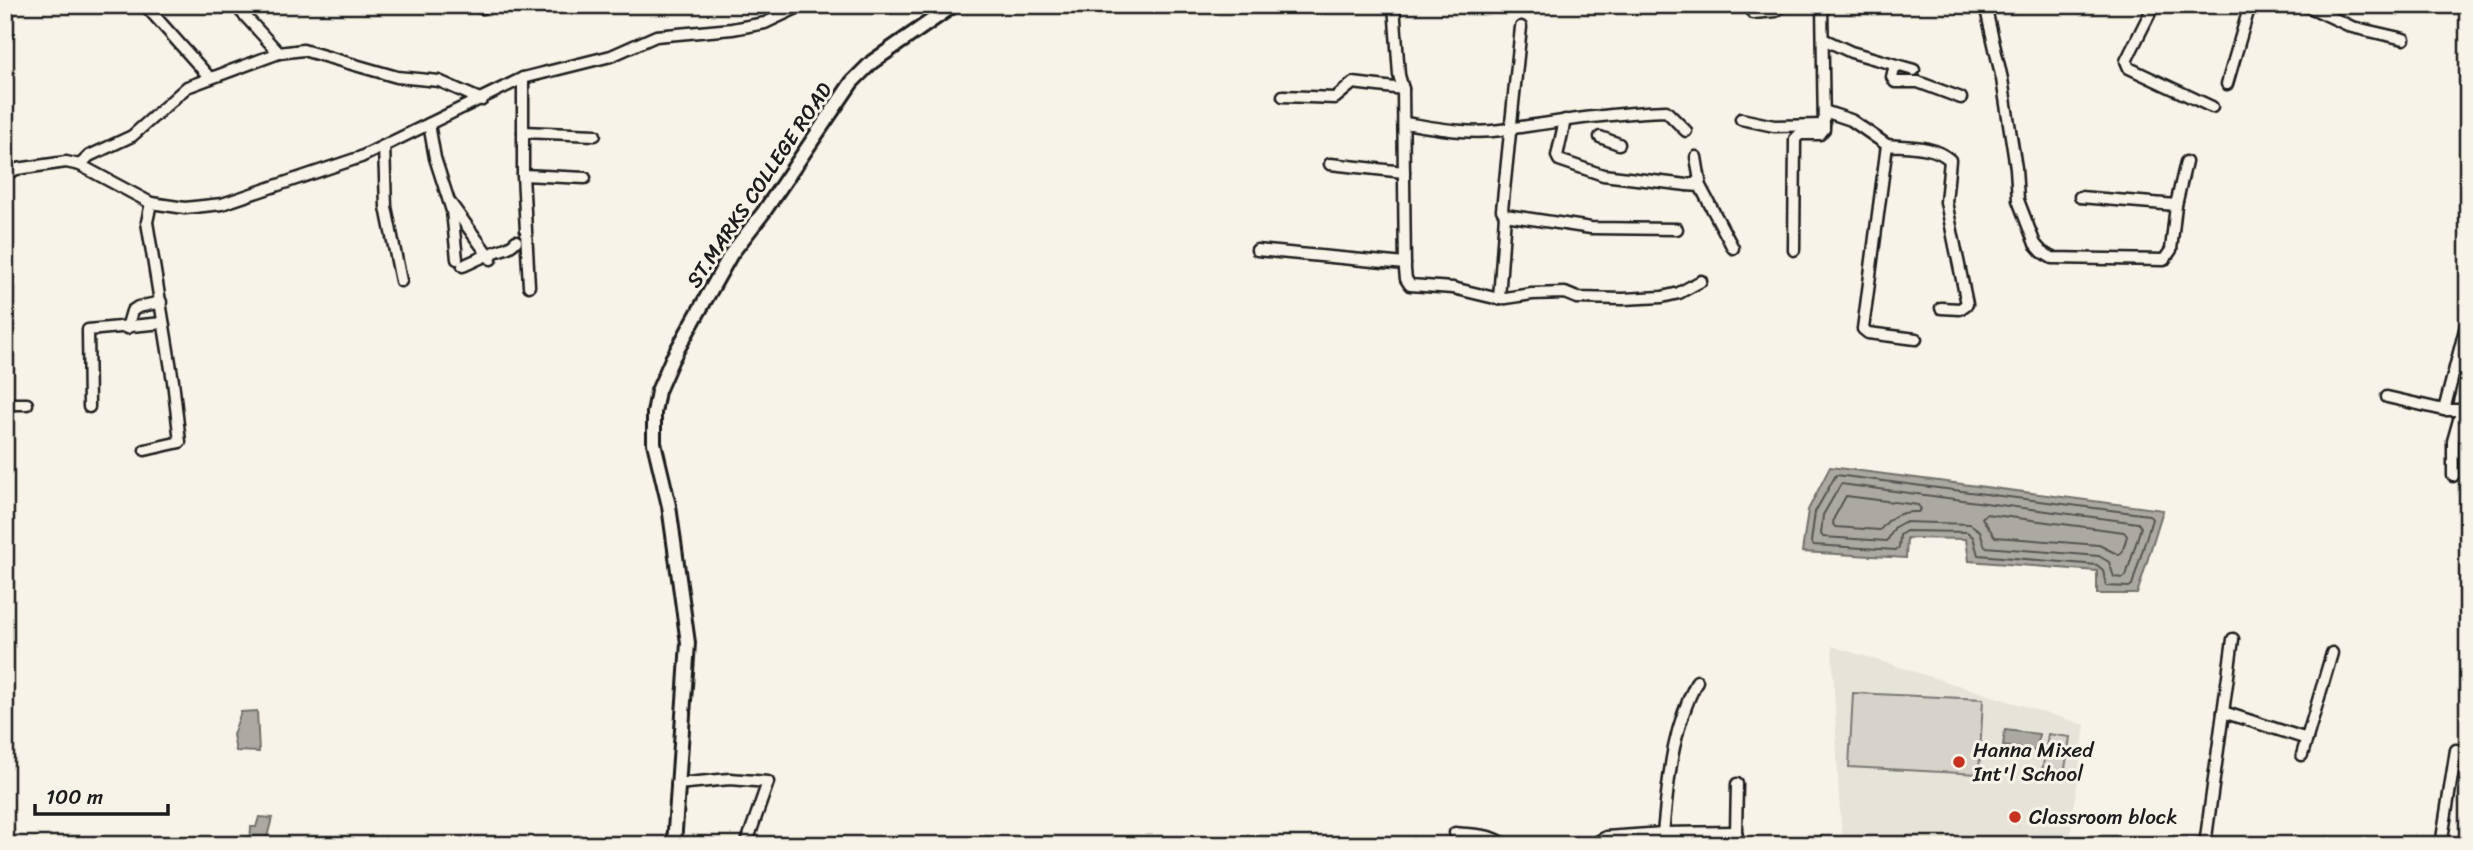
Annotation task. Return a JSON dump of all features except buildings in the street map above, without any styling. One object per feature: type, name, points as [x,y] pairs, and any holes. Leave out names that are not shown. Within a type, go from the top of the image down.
[{"type":"main road","name":"ST.MARKS COLLEGE ROAD","points":[[674,845],[688,643],[669,506],[654,443],[654,413],[658,391],[672,359],[731,254],[763,213],[852,82],[872,62],[954,5]]},
{"type":"street","points":[[145,5],[210,78]]},
{"type":"street","points":[[235,5],[279,53]]},
{"type":"street","points":[[472,5],[482,8],[482,5]]},
{"type":"street","points":[[5,174],[17,169],[66,162],[80,165],[150,203],[185,208],[222,204],[361,157],[523,78],[611,56],[656,36],[765,23],[803,5]]},
{"type":"street","points":[[1394,5],[1405,123],[1405,264],[1406,279],[1410,285],[1453,288],[1499,299],[1565,293],[1577,298],[1662,297],[1679,293],[1701,281]]},
{"type":"street","points":[[1751,5],[1753,13],[1776,11],[1782,5]]},
{"type":"street","points":[[1794,250],[1795,139],[1800,134],[1820,134],[1824,125],[1822,5]]},
{"type":"street","points":[[1985,5],[2002,79],[2018,200],[2035,244],[2042,253],[2052,258],[2164,260],[2171,250],[2176,205],[2186,162]]},
{"type":"street","points":[[2154,5],[2126,61],[2129,68],[2212,107]]},
{"type":"street","points":[[2227,84],[2250,5]]},
{"type":"street","points":[[2305,5],[2352,27],[2404,38]]},
{"type":"street","points":[[1521,27],[1502,210],[1506,215],[1591,228],[1676,229]]},
{"type":"street","points":[[1823,39],[1851,52],[1914,70]]},
{"type":"street","points":[[80,165],[89,156],[132,136],[187,87],[279,53],[303,50],[397,77],[439,81],[482,100]]},
{"type":"street","points":[[1895,65],[1892,77],[1895,82],[1918,82],[1961,99]]},
{"type":"street","points":[[523,78],[523,175],[529,286]]},
{"type":"street","points":[[1283,96],[1335,98],[1353,83],[1403,89]]},
{"type":"street","points":[[1405,123],[1454,130],[1501,130],[1565,120],[1666,111],[1686,131]]},
{"type":"street","points":[[1824,111],[1851,120],[1887,145],[1928,149],[1943,154],[1950,160],[1946,202],[1967,304],[1960,309],[1941,308]]},
{"type":"street","points":[[1741,119],[1773,126],[1824,125]]},
{"type":"street","points":[[1565,120],[1557,156],[1559,160],[1603,175],[1700,186],[1733,248]]},
{"type":"street","points":[[429,124],[435,158],[452,211],[460,262],[490,258],[494,252],[509,248],[516,242]]},
{"type":"street","points":[[523,132],[596,135]]},
{"type":"street","points":[[1600,137],[1619,144]]},
{"type":"street","points":[[1887,145],[1863,329],[1868,333],[1916,339]]},
{"type":"street","points":[[384,146],[386,207],[401,281]]},
{"type":"street","points":[[1688,185],[1700,181],[1696,157]]},
{"type":"street","points":[[1330,163],[1404,172]]},
{"type":"street","points":[[523,175],[585,178]]},
{"type":"street","points":[[2080,197],[2176,205]]},
{"type":"street","points":[[449,201],[490,258]]},
{"type":"street","points":[[145,450],[180,442],[147,222],[150,203]]},
{"type":"street","points":[[1499,299],[1506,215]]},
{"type":"street","points":[[1257,250],[1405,264]]},
{"type":"street","points":[[127,328],[132,311],[161,302]]},
{"type":"street","points":[[2444,410],[2468,318]]},
{"type":"street","points":[[89,407],[88,330],[163,323]]},
{"type":"street","points":[[2387,397],[2444,410],[2465,410],[2453,440],[2453,476]]},
{"type":"street","points":[[5,404],[27,404]]},
{"type":"street","points":[[2205,845],[2233,639]]},
{"type":"street","points":[[2302,755],[2332,653]]},
{"type":"street","points":[[1663,833],[1674,739],[1685,704],[1697,681]]},
{"type":"street","points":[[2223,712],[2307,739]]},
{"type":"street","points":[[2441,845],[2456,750],[2468,752]]},
{"type":"street","points":[[677,784],[730,779],[768,782],[746,845]]},
{"type":"street","points":[[1737,785],[1736,832],[1740,845]]},
{"type":"street","points":[[1598,845],[1599,841],[1606,837],[1736,832]]},
{"type":"street","points":[[1455,833],[1490,838],[1505,845]]},
{"type":"shaded area","name":"Hanna Mixed Int'l School","points":[[1832,646],[2085,725],[2069,845],[1843,845]]},
{"type":"shaded area","points":[[1853,693],[1983,699],[1979,774],[1849,767]]},
{"type":"shaded area","points":[[2048,734],[2070,737],[2064,775],[2042,772]]},
{"type":"water","points":[[1830,467],[2163,510],[2137,594],[2097,594],[2097,571],[1969,561],[1966,539],[1907,538],[1906,558],[1802,552],[1808,510]]},
{"type":"water","points":[[257,711],[259,752],[236,751],[233,735],[241,712]]},
{"type":"water","points":[[2005,730],[2039,734],[2036,751],[2003,746]]},
{"type":"water","points":[[259,817],[272,818],[265,845],[250,845],[251,827],[256,827]]},
{"type":"place","name":"Hanna Mixed Int'l School","points":[[1959,762]]},
{"type":"place","name":"Classroom block","points":[[2015,817]]}]
